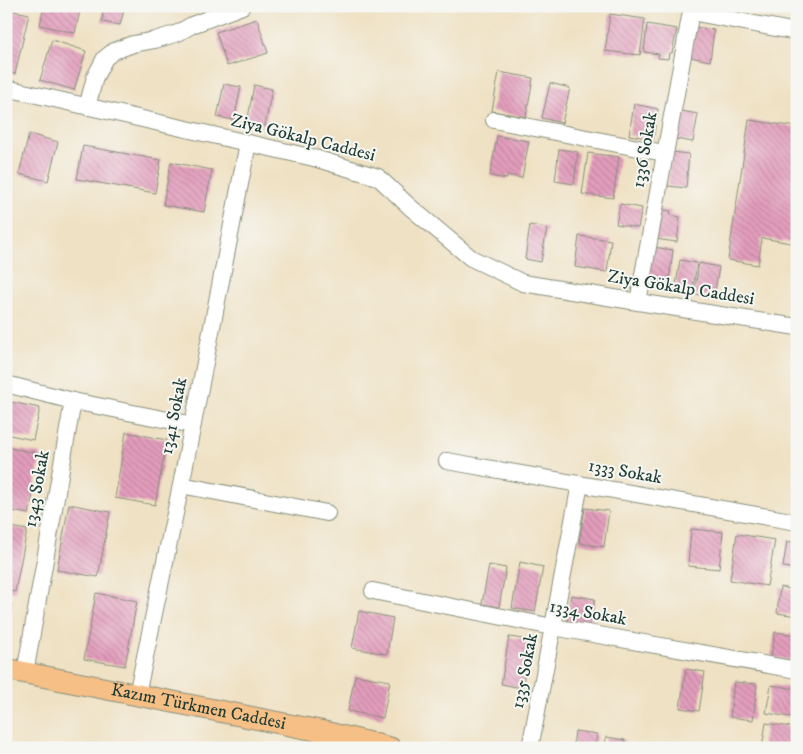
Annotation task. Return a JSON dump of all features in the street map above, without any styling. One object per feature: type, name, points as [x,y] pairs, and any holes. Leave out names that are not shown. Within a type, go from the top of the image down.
[{"type":"main road","name":"Kazım Türkmen Caddesi","points":[[16,671],[320,731],[390,748]]},
{"type":"street","points":[[87,107],[94,77],[105,58],[114,51],[133,44],[178,33],[192,25],[242,6]]},
{"type":"street","points":[[691,9],[797,32]]},
{"type":"street","name":"1336 Sokak","points":[[638,302],[691,9]]},
{"type":"street","name":"Ziya Gökalp Caddesi","points":[[6,88],[314,158],[378,177],[410,207],[471,258],[523,282],[797,327]]},
{"type":"street","points":[[494,120],[664,153]]},
{"type":"street","name":"1341 Sokak","points":[[137,695],[181,485],[248,143]]},
{"type":"street","points":[[6,384],[73,401],[193,425]]},
{"type":"street","name":"1343 Sokak","points":[[16,671],[73,401]]},
{"type":"street","name":"1333 Sokak","points":[[447,461],[797,522]]},
{"type":"street","name":"1335 Sokak","points":[[530,748],[580,484]]},
{"type":"street","points":[[181,485],[327,513]]},
{"type":"street","name":"1334 Sokak","points":[[373,591],[553,627],[797,670]]},
{"type":"building","points":[[44,6],[81,6],[75,33],[40,25]]},
{"type":"building","points":[[100,6],[125,6],[120,25],[102,22],[103,11]]},
{"type":"building","points":[[6,9],[29,14],[15,74],[6,72]]},
{"type":"building","points":[[610,14],[645,19],[640,55],[605,51]]},
{"type":"building","points":[[257,19],[268,53],[227,66],[216,32]]},
{"type":"building","points":[[647,24],[677,29],[672,53],[669,53],[668,59],[658,58],[659,54],[644,52]]},
{"type":"building","points":[[695,27],[714,30],[710,61],[690,57]]},
{"type":"building","points":[[52,40],[86,51],[74,90],[40,80]]},
{"type":"building","points":[[499,72],[533,78],[526,117],[492,111]]},
{"type":"building","points":[[550,83],[570,88],[562,123],[542,118]]},
{"type":"building","points":[[224,84],[241,87],[234,120],[217,117]]},
{"type":"building","points":[[254,85],[272,89],[265,126],[247,123]]},
{"type":"building","points":[[634,104],[658,109],[653,139],[629,135]]},
{"type":"building","points":[[681,111],[698,114],[693,142],[676,139]]},
{"type":"building","points":[[749,120],[797,127],[797,244],[762,238],[758,265],[728,260]]},
{"type":"building","points":[[29,134],[58,142],[48,181],[19,174]]},
{"type":"building","points":[[497,136],[529,141],[522,178],[507,175],[507,179],[490,176]]},
{"type":"building","points":[[83,146],[161,160],[155,193],[77,179]]},
{"type":"building","points":[[559,149],[578,152],[574,184],[555,181]]},
{"type":"building","points":[[671,152],[689,154],[686,188],[668,186]]},
{"type":"building","points":[[588,153],[619,157],[613,198],[582,194]]},
{"type":"building","points":[[171,162],[212,170],[204,212],[163,205]]},
{"type":"building","points":[[620,204],[642,208],[638,228],[616,224]]},
{"type":"building","points":[[658,209],[671,211],[670,215],[680,217],[677,242],[654,239]]},
{"type":"building","points":[[530,225],[547,228],[541,262],[525,259]]},
{"type":"building","points":[[579,236],[611,240],[607,272],[575,267]]},
{"type":"building","points":[[653,247],[673,250],[669,282],[648,280]]},
{"type":"building","points":[[680,260],[697,263],[692,294],[675,291]]},
{"type":"building","points":[[699,263],[719,267],[714,297],[694,294]]},
{"type":"building","points":[[6,401],[40,408],[33,440],[6,434]]},
{"type":"building","points":[[126,432],[167,440],[155,505],[115,498]]},
{"type":"building","points":[[10,448],[41,454],[29,514],[6,510],[6,467]]},
{"type":"building","points":[[69,504],[110,512],[98,577],[57,570]]},
{"type":"building","points":[[585,508],[609,511],[604,547],[579,543]]},
{"type":"building","points":[[6,526],[27,530],[15,592],[6,590]]},
{"type":"building","points":[[691,529],[723,532],[719,569],[688,566]]},
{"type":"building","points":[[737,534],[775,540],[767,586],[730,580]]},
{"type":"building","points":[[787,541],[797,543],[797,569],[783,567]]},
{"type":"building","points":[[520,562],[543,567],[535,612],[512,608]]},
{"type":"building","points":[[489,565],[506,568],[499,607],[482,604]]},
{"type":"building","points":[[780,587],[797,590],[797,616],[777,613]]},
{"type":"building","points":[[96,593],[137,601],[125,666],[84,659]]},
{"type":"building","points":[[571,595],[595,599],[590,625],[567,621]]},
{"type":"building","points":[[6,604],[12,605],[7,631],[6,631]]},
{"type":"building","points":[[359,611],[393,618],[387,654],[352,648]]},
{"type":"building","points":[[775,632],[797,635],[797,661],[771,657]]},
{"type":"building","points":[[509,637],[531,640],[522,688],[501,684]]},
{"type":"building","points":[[686,669],[705,672],[699,711],[680,708]]},
{"type":"building","points":[[355,675],[390,681],[383,718],[348,711]]},
{"type":"building","points":[[734,682],[757,684],[753,720],[730,717]]},
{"type":"building","points":[[771,685],[797,689],[797,718],[766,713]]},
{"type":"building","points":[[766,723],[797,728],[797,748],[762,748]]},
{"type":"building","points":[[575,731],[597,734],[595,748],[573,748]]},
{"type":"building","points":[[606,737],[625,740],[624,748],[605,748]]}]
